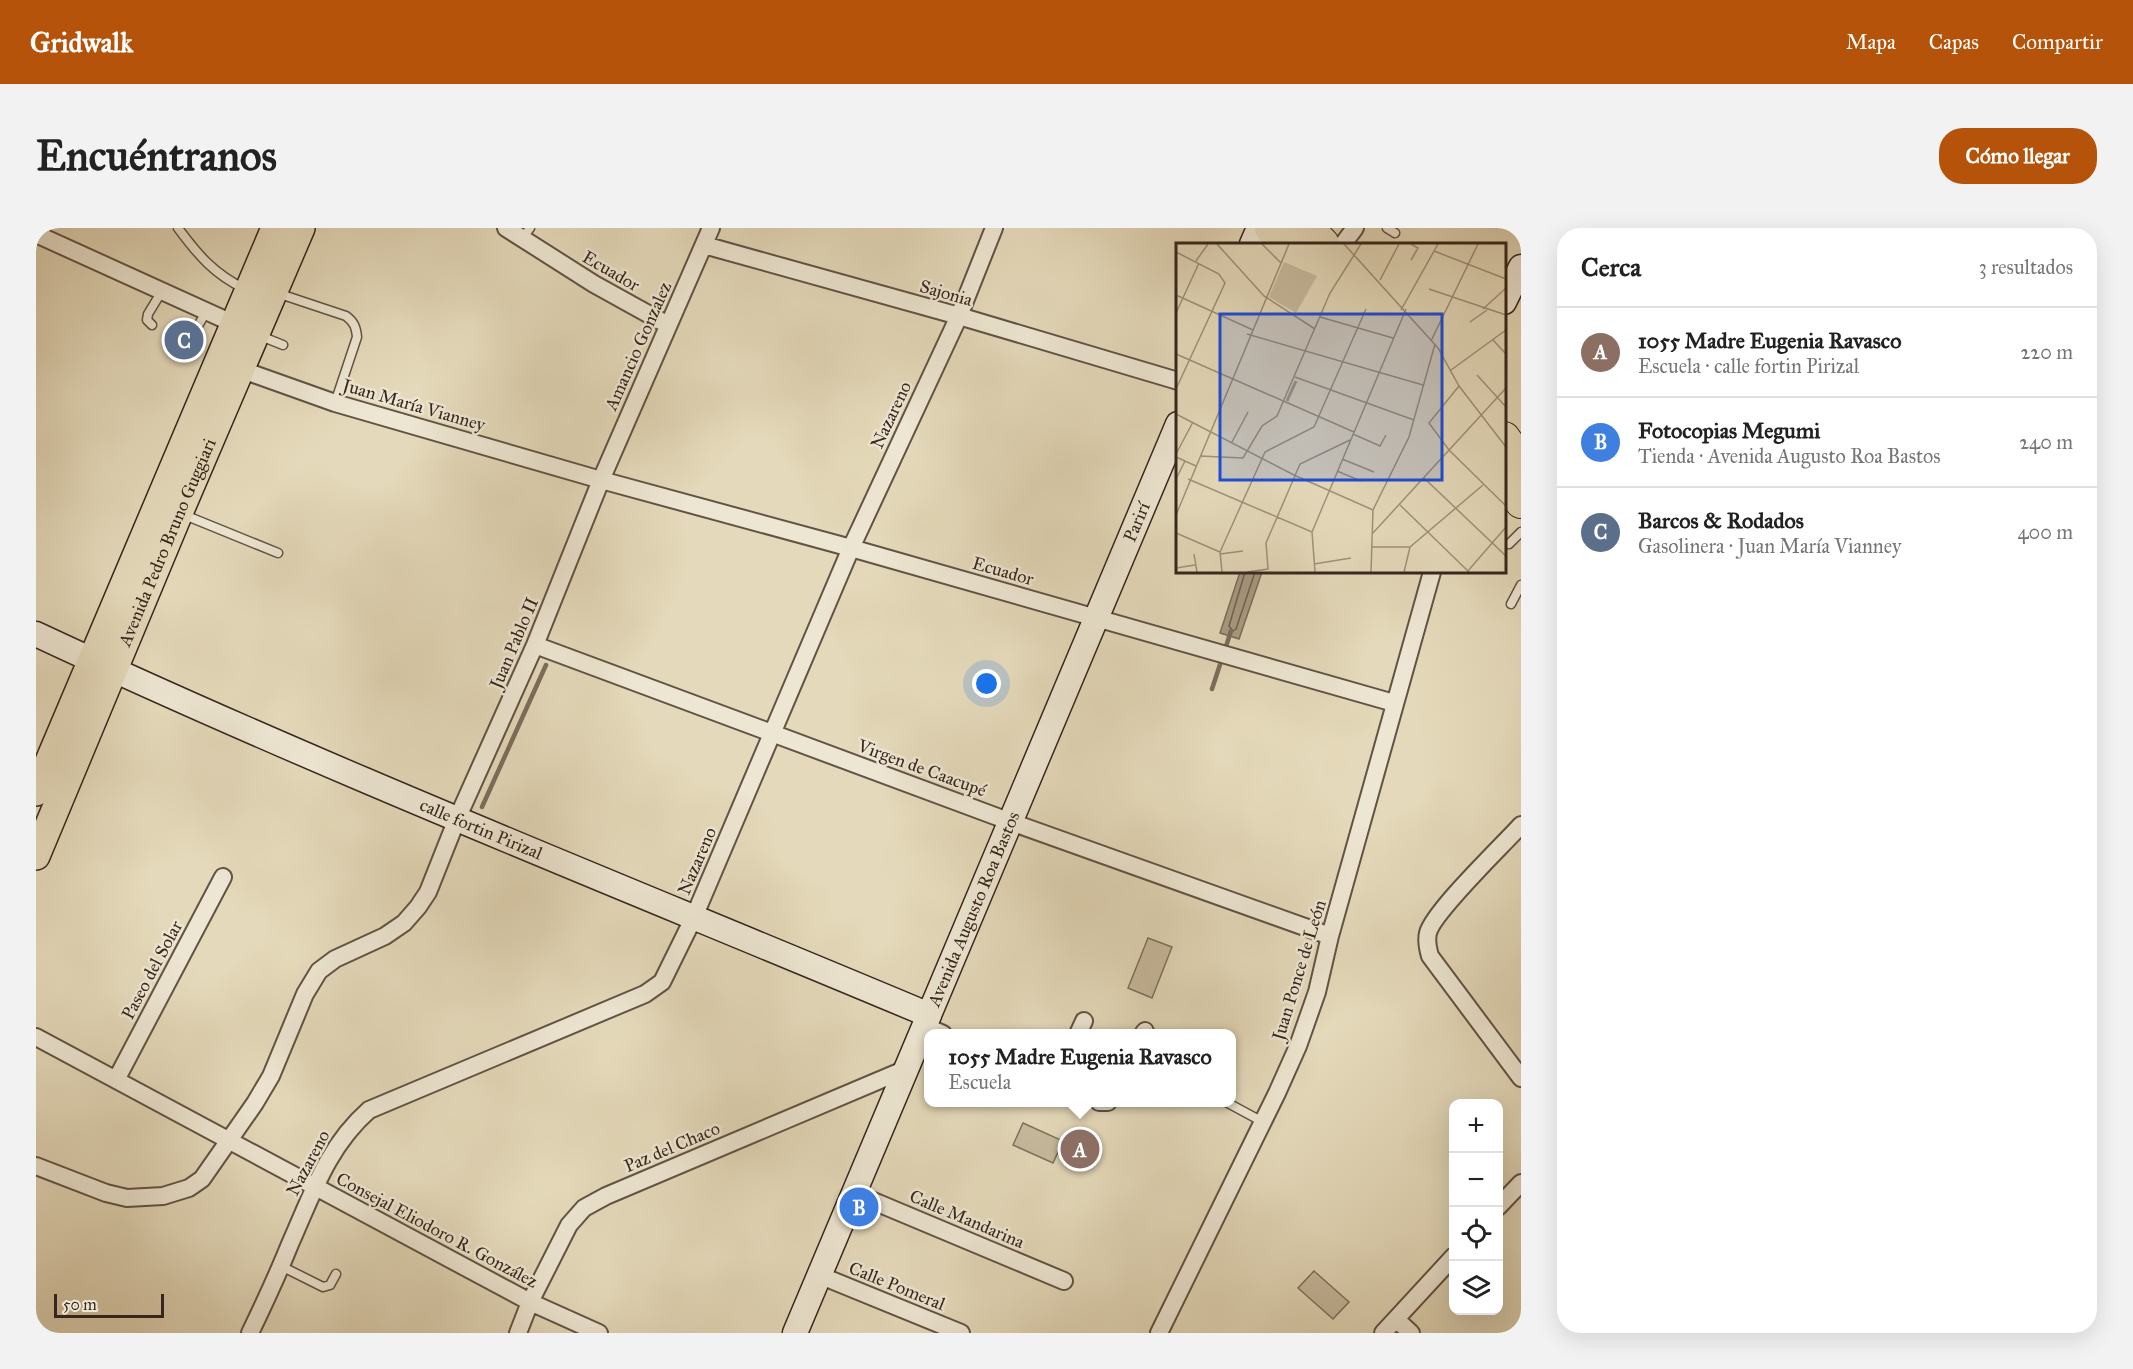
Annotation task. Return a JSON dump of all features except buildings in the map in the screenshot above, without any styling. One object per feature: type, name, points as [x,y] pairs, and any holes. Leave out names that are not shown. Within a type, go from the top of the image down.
[{"type":"highway","points":[[1271,228],[1286,243]]},
{"type":"highway","points":[[1308,228],[1322,243]]},
{"type":"highway","points":[[1506,441],[1521,462]]},
{"type":"highway","points":[[1506,476],[1521,502]]},
{"type":"main road","name":"Avenida Pedro Bruno Guggiari","points":[[261,291],[275,228]]},
{"type":"main road","name":"Avenida Pedro Bruno Guggiari","points":[[36,856],[103,665],[223,362],[245,329],[261,291],[301,228]]},
{"type":"main road","points":[[1252,243],[1259,228]]},
{"type":"main road","points":[[1506,298],[1521,267]]},
{"type":"main road","name":"Avenida Pedro Bruno Guggiari","points":[[36,792],[179,513],[223,362]]},
{"type":"main road","name":"Parirí","points":[[1097,618],[1176,429]]},
{"type":"main road","name":"Avenida Augusto Roa Bastos","points":[[932,1025],[1011,822],[1097,618]]},
{"type":"main road","name":"calle fortin Pirizal","points":[[36,634],[458,819],[694,917],[932,1025]]},
{"type":"main road","name":"Avenida Augusto Roa Bastos","points":[[795,1333],[906,1069],[924,1039]]},
{"type":"street","name":"Ecuador","points":[[506,228],[526,233],[594,284],[668,325]]},
{"type":"street","name":"Amancio Gonzalez","points":[[601,480],[711,228]]},
{"type":"street","name":"Nazareno","points":[[250,1333],[336,1146],[351,1126],[369,1110],[645,994],[662,982],[694,917],[851,548],[959,316],[994,228]]},
{"type":"street","points":[[1344,243],[1355,228]]},
{"type":"street","points":[[36,234],[245,329]]},
{"type":"street","name":"Sajonia","points":[[704,245],[959,316],[1176,380]]},
{"type":"street","name":"Juan María Vianney","points":[[223,362],[335,403],[601,480]]},
{"type":"street","name":"Ecuador","points":[[601,480],[851,548],[1394,703]]},
{"type":"street","name":"Juan Pablo II","points":[[36,1166],[106,1193],[127,1198],[163,1196],[189,1188],[202,1179],[271,1076],[304,994],[319,970],[335,959],[386,936],[404,923],[428,892],[536,645],[601,480]]},
{"type":"street","name":"Juan Ponce de León","points":[[1160,1333],[1298,1046],[1317,992],[1330,936],[1432,573]]},
{"type":"street","name":"Virgen de Caacupé","points":[[536,645],[1011,822],[1330,936]]},
{"type":"street","points":[[1521,825],[1441,912],[1428,933],[1427,945],[1430,956],[1521,1078]]},
{"type":"street","name":"Paseo del Solar","points":[[116,1080],[223,877]]},
{"type":"street","name":"Consejal Eliodoro R. González","points":[[36,1037],[530,1302],[599,1333]]},
{"type":"street","name":"Paz del Chaco","points":[[518,1333],[530,1302],[569,1225],[584,1209],[606,1196],[906,1069]]},
{"type":"street","points":[[1499,1207],[1521,1183]]},
{"type":"street","name":"Calle Mandarina","points":[[854,1193],[1064,1281]]},
{"type":"street","points":[[1383,1333],[1449,1261]]},
{"type":"street","name":"Calle Pomeral","points":[[819,1275],[961,1333]]},
{"type":"street","points":[[1396,1319],[1411,1333]]},
{"type":"lane","points":[[178,228],[203,261],[227,280],[346,316],[352,321],[357,337],[335,403]]},
{"type":"lane","points":[[1387,228],[1395,233]]},
{"type":"lane","points":[[152,325],[147,320],[148,314],[162,291]]},
{"type":"lane","points":[[195,331],[206,312]]},
{"type":"lane","points":[[245,329],[283,345]]},
{"type":"lane","points":[[179,513],[278,553]]},
{"type":"lane","points":[[1509,544],[1521,532]]},
{"type":"lane","points":[[1510,604],[1521,585]]},
{"type":"lane","points":[[1235,1107],[1263,1122]]},
{"type":"lane","points":[[281,1266],[323,1287],[330,1285],[336,1274]]},
{"type":"shaded area","points":[[1148,938],[1172,947],[1152,998],[1128,988]]},
{"type":"shaded area","points":[[1023,1123],[1063,1141],[1053,1163],[1013,1145]]},
{"type":"shaded area","points":[[1314,1271],[1349,1302],[1333,1319],[1298,1288]]},
{"type":"water","points":[[1240,573],[1262,573],[1239,639],[1220,633]]},
{"type":"waterway","points":[[1212,689],[1231,631]]},
{"type":"waterway","points":[[482,807],[546,665]]},
{"type":"place","name":"Barcos & Rodados","points":[[184,340]]},
{"type":"place","name":"1055 Madre Eugenia Ravasco","points":[[1080,1149]]},
{"type":"place","name":"Fotocopias Megumi","points":[[859,1207]]}]
